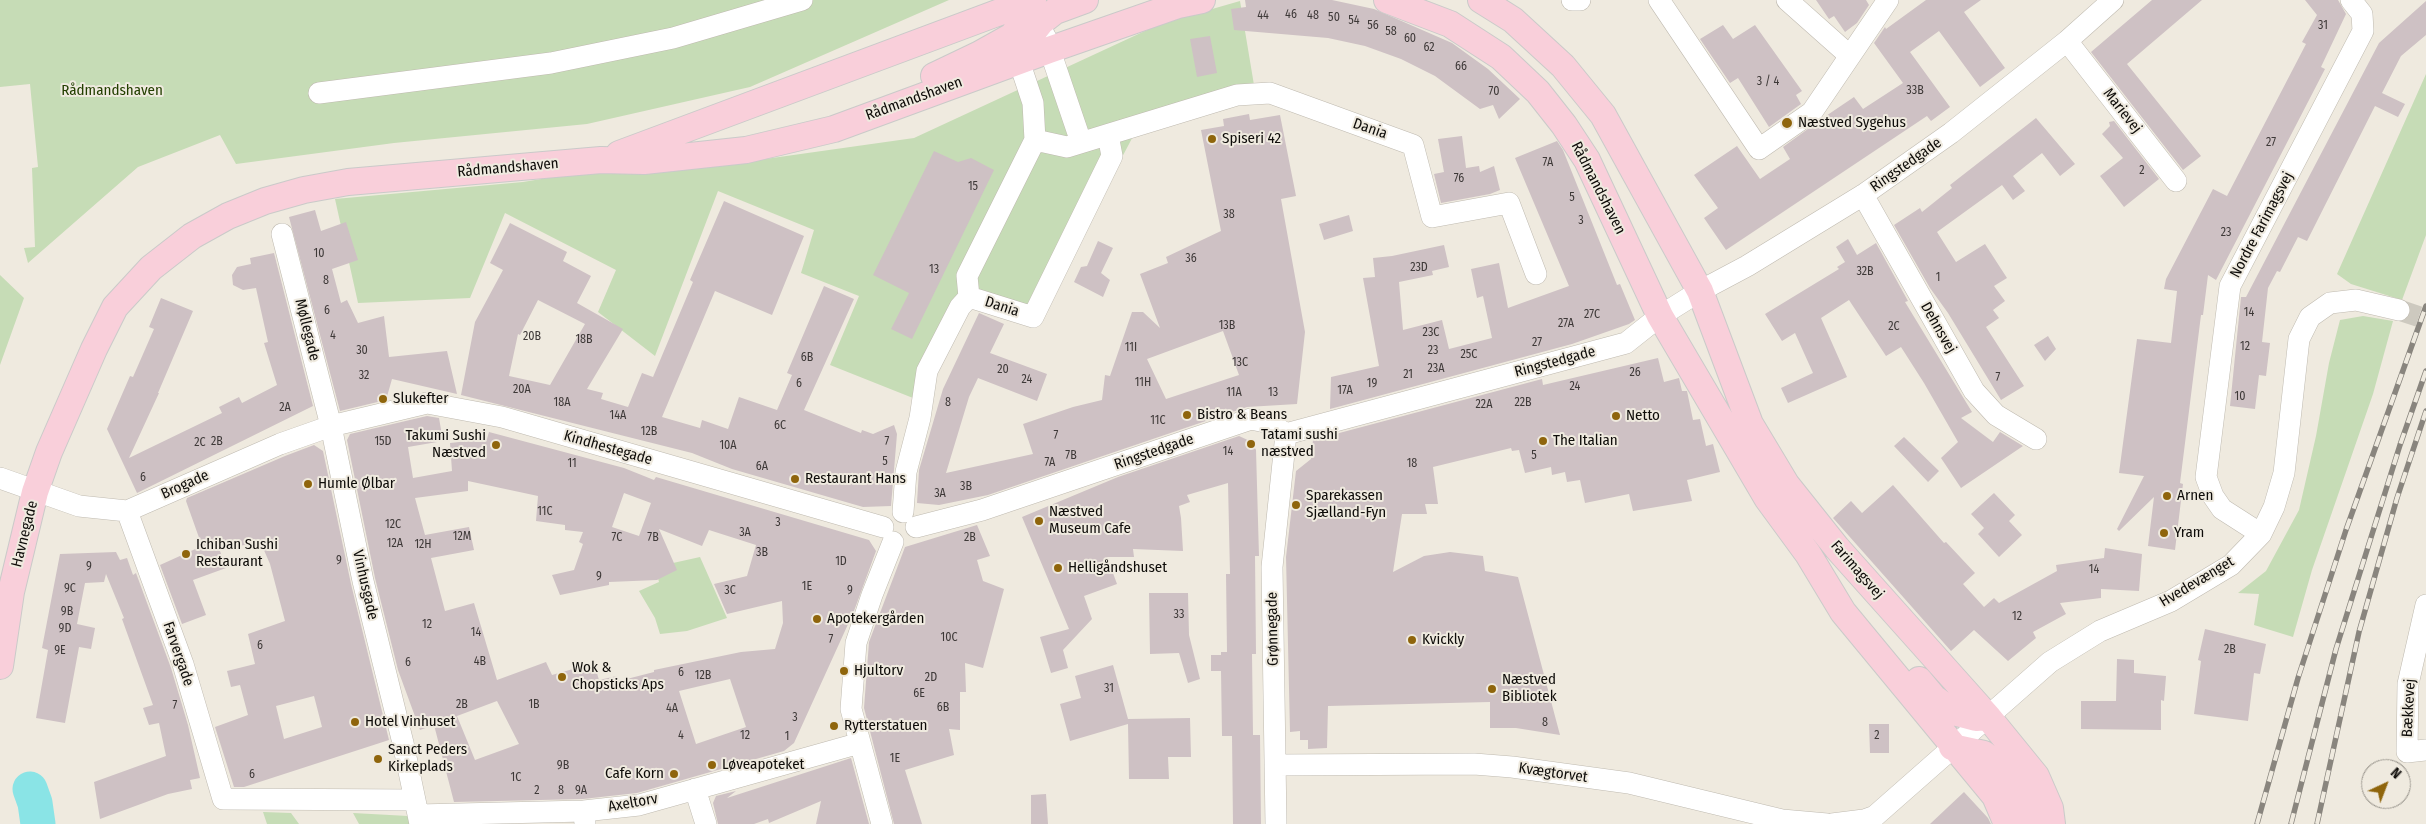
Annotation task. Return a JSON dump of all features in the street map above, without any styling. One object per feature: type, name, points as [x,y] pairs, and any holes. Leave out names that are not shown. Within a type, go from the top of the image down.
[{"type":"main road","points":[[1035,7],[1055,11],[1085,0]]},
{"type":"main road","name":"Rådmandshaven","points":[[35,492],[49,452],[115,306],[151,268],[192,236],[228,216],[265,200],[339,183],[602,160],[644,161],[746,150],[834,129],[1049,50],[1178,5],[1202,0]]},
{"type":"main road","name":"Rådmandshaven","points":[[1387,0],[1450,24],[1501,57],[1538,92],[1564,125],[1587,160],[1660,316]]},
{"type":"main road","points":[[1481,0],[1513,20],[1563,66],[1603,115],[1700,291]]},
{"type":"main road","name":"Rådmandshaven","points":[[602,160],[1003,5],[1035,7]]},
{"type":"main road","points":[[834,129],[903,90],[978,55],[1012,36],[1035,7]]},
{"type":"main road","points":[[1018,61],[1027,40],[1035,7]]},
{"type":"main road","name":"Farimagsvej","points":[[1700,291],[1750,424],[1786,484],[1836,548],[1988,717],[2036,776],[2050,808],[2052,824]]},
{"type":"main road","name":"Farimagsvej","points":[[1660,316],[1767,498],[1808,554],[1843,612],[1995,796],[2007,824]]},
{"type":"main road","name":"Havnegade","points":[[0,666],[10,592],[35,492]]},
{"type":"main road","points":[[1808,554],[1829,572],[1940,703],[1964,716],[1988,717]]},
{"type":"main road","points":[[1952,746],[1984,754],[1997,764],[2012,782],[2026,807],[2028,824]]},
{"type":"street","points":[[319,93],[551,64],[673,38],[802,0]]},
{"type":"street","points":[[1572,0],[1580,0]]},
{"type":"street","points":[[1659,0],[1759,149],[1812,112],[1888,0]]},
{"type":"street","points":[[1787,0],[1850,56]]},
{"type":"street","name":"Ringstedgade","points":[[910,520],[982,510],[1250,419],[1270,423],[1286,434],[1626,343],[1660,316],[1700,291],[1747,266],[1863,195],[1950,133],[2067,41],[2113,0]]},
{"type":"street","name":"Nordre Farimagsvej","points":[[2261,534],[2222,508],[2213,496],[2206,477],[2230,286],[2363,31],[2362,14],[2351,0]]},
{"type":"street","points":[[969,297],[968,276],[1035,140],[1033,103],[1018,61],[1003,5]]},
{"type":"street","points":[[1035,7],[1081,142]]},
{"type":"street","name":"Marievej","points":[[2067,41],[2176,181]]},
{"type":"street","name":"Dania","points":[[1035,140],[1067,147],[1237,94],[1270,93],[1413,145],[1432,217],[1509,203],[1536,274]]},
{"type":"street","name":"Dania","points":[[910,520],[906,472],[920,418],[927,371],[960,307],[969,297],[1033,317],[1112,156],[1108,135]]},
{"type":"street","name":"Dehnsvej","points":[[1863,195],[1974,391],[1996,415],[2036,439]]},
{"type":"street","name":"Møllegade","points":[[282,234],[331,426]]},
{"type":"street","name":"Hvedevænget","points":[[1988,717],[2050,662],[2100,631],[2171,601],[2231,565],[2261,534],[2274,507],[2284,474],[2299,339],[2310,317],[2330,303],[2356,300],[2399,310]]},
{"type":"street","name":"Kindhestegade","points":[[331,426],[427,402],[502,417],[888,535]]},
{"type":"street","name":"Brogade","points":[[0,478],[35,492],[79,506],[127,511],[280,444],[331,426]]},
{"type":"street","name":"Vinhusgade","points":[[331,426],[363,580],[418,813]]},
{"type":"street","name":"Grønnegade","points":[[1276,824],[1272,567],[1286,434]]},
{"type":"street","name":"Farvergade","points":[[127,511],[186,673],[223,799],[418,813]]},
{"type":"street","points":[[882,824],[851,709],[856,643],[872,595],[888,535],[890,515],[910,520],[910,540],[902,544],[888,535]]},
{"type":"street","name":"Bækkevej","points":[[2416,751],[2408,684],[2426,605]]},
{"type":"street","points":[[1832,824],[1864,820],[1875,816],[1952,746],[1988,717]]},
{"type":"street","name":"Axeltorv","points":[[418,813],[585,817],[639,805],[860,743]]},
{"type":"street","name":"Kvægtorvet","points":[[1276,765],[1474,764],[1512,767],[1629,784],[1782,820],[1827,824]]},
{"type":"street","points":[[695,789],[706,824]]},
{"type":"green space","points":[[0,0],[949,0],[750,87],[587,124],[394,143],[236,164],[220,135],[138,167],[28,263],[24,248],[35,247],[32,168],[38,167],[30,84],[0,87]]},
{"type":"green space","points":[[1240,1],[1255,91],[1138,127],[1075,246],[1040,319],[970,294],[923,402],[830,365],[859,296],[801,273],[814,230],[718,191],[655,356],[598,312],[616,270],[505,213],[470,298],[358,303],[335,199],[523,182],[632,164],[758,160],[914,138],[1160,24]]},
{"type":"green space","points":[[2426,74],[2426,235],[2402,300],[2351,284],[2337,274]]},
{"type":"green space","points":[[0,275],[24,298],[0,365]]},
{"type":"green space","points":[[2363,316],[2393,321],[2373,394],[2312,570],[2293,637],[2254,625],[2259,594],[2238,593],[2266,571],[2299,510],[2316,436],[2329,363],[2340,320]]},
{"type":"green space","points":[[700,557],[727,618],[687,631],[660,634],[655,618],[639,591],[659,582],[655,567]]},
{"type":"green space","points":[[263,812],[291,813],[299,824],[267,824]]},
{"type":"green space","points":[[353,813],[408,816],[410,824],[359,824]]},
{"type":"building","points":[[1245,0],[1332,0],[1374,9],[1452,43],[1488,69],[1520,99],[1499,119],[1493,105],[1480,109],[1435,76],[1401,59],[1365,46],[1328,38],[1234,30],[1231,9],[1246,7]]},
{"type":"building","points":[[1816,0],[1866,0],[1869,5],[1857,23],[1845,32],[1834,16],[1829,19]]},
{"type":"building","points":[[1926,0],[1981,0],[1964,12],[2005,68],[1980,87],[1939,31],[1910,52],[1950,107],[1931,121],[1927,116],[1726,250],[1704,218],[1718,208],[1694,175],[1737,146],[1760,179],[1790,159],[1783,147],[1854,97],[1863,109],[1903,83],[1874,43],[1885,27],[1886,29]]},
{"type":"building","points":[[2152,0],[2202,0],[2127,64],[2201,156],[2183,170],[2091,52]]},
{"type":"building","points":[[2305,0],[2338,0],[2346,14],[2321,67],[2325,69],[2216,280],[2208,275],[2203,315],[2201,315],[2180,483],[2183,484],[2175,550],[2148,546],[2154,497],[2119,531],[2117,529],[2144,476],[2119,473],[2137,339],[2171,343],[2177,291],[2164,289],[2166,279],[2213,189],[2227,196],[2306,44],[2302,42],[2317,15]]},
{"type":"building","points":[[2426,1],[2426,35],[2401,56],[2382,93],[2405,104],[2398,117],[2375,106],[2307,241],[2298,237],[2280,272],[2277,271],[2268,288],[2262,342],[2270,343],[2266,376],[2259,375],[2255,409],[2230,406],[2241,297],[2246,297],[2379,43]]},
{"type":"building","points":[[1723,25],[1733,39],[1755,25],[1802,91],[1796,95],[1801,104],[1769,127],[1738,78],[1730,83],[1700,39]]},
{"type":"building","points":[[1210,36],[1217,73],[1197,77],[1190,39]]},
{"type":"building","points":[[1249,114],[1250,120],[1280,115],[1296,196],[1281,199],[1305,332],[1297,404],[1247,407],[988,495],[939,505],[917,503],[919,470],[943,389],[979,313],[1004,324],[990,353],[1047,374],[1037,401],[978,378],[969,397],[946,473],[1033,454],[1023,424],[1073,407],[1102,400],[1105,375],[1110,376],[1132,312],[1143,312],[1160,328],[1140,274],[1168,263],[1166,257],[1221,231],[1201,130],[1224,126],[1223,119]],"holes":[[[1223,331],[1239,375],[1166,399],[1147,359]]]},
{"type":"building","points":[[2036,118],[2075,164],[2060,176],[2042,153],[2013,176],[2025,191],[2013,200],[2002,185],[1937,232],[1956,262],[1985,244],[2007,278],[1994,286],[2005,301],[1993,310],[1999,318],[1986,327],[2024,386],[2001,400],[1948,313],[1930,288],[1894,225],[1920,208],[1922,212],[1952,188],[1950,185]]},
{"type":"building","points":[[2114,121],[2159,179],[2124,207],[2100,176],[2123,158],[2102,134],[2110,126],[2109,122]]},
{"type":"building","points":[[1462,136],[1466,168],[1479,166],[1480,172],[1494,166],[1500,190],[1490,194],[1441,203],[1434,174],[1444,172],[1438,139]]},
{"type":"building","points":[[1557,141],[1563,150],[1617,285],[1620,284],[1635,320],[1629,324],[1572,344],[1330,409],[1331,377],[1379,366],[1363,278],[1375,277],[1373,258],[1444,245],[1449,267],[1432,271],[1433,275],[1399,282],[1403,330],[1442,320],[1449,349],[1492,338],[1483,296],[1477,298],[1471,269],[1499,263],[1508,308],[1569,286],[1515,158]]},
{"type":"building","points":[[934,151],[958,162],[971,158],[994,170],[912,339],[891,329],[909,293],[873,275]]},
{"type":"building","points":[[724,201],[804,236],[772,315],[715,291],[662,417],[700,428],[702,420],[728,429],[739,397],[777,410],[792,375],[787,373],[824,286],[854,299],[804,410],[861,433],[862,430],[873,434],[894,425],[897,434],[891,506],[863,507],[732,469],[692,453],[461,395],[475,322],[503,270],[490,263],[510,223],[567,252],[563,261],[591,276],[577,303],[623,329],[587,389],[603,393],[601,399],[628,407],[642,373],[653,377],[693,282],[690,280]],"holes":[[[538,300],[585,324],[550,385],[509,376],[518,334],[520,335]]]},
{"type":"building","points":[[315,210],[321,231],[346,222],[358,260],[332,269],[341,303],[347,300],[358,323],[384,316],[389,357],[447,351],[457,394],[392,379],[386,400],[340,411],[289,217]]},
{"type":"building","points":[[1349,215],[1353,231],[1324,240],[1319,224]]},
{"type":"building","points":[[1848,239],[1857,255],[1876,243],[1908,301],[1905,302],[1972,412],[1961,418],[1993,442],[2000,432],[2023,446],[1961,488],[1941,458],[1958,442],[1924,383],[1901,347],[1886,356],[1849,300],[1821,318],[1847,377],[1788,403],[1781,388],[1813,373],[1795,333],[1782,341],[1765,314],[1839,269],[1837,267],[1845,262],[1836,247]]},
{"type":"building","points":[[1098,241],[1113,248],[1101,273],[1110,280],[1103,297],[1074,282],[1081,267],[1087,266]]},
{"type":"building","points":[[274,253],[313,406],[137,493],[107,429],[130,376],[133,377],[154,329],[149,327],[161,298],[193,311],[159,393],[129,458],[222,413],[219,407],[239,397],[242,403],[277,385],[264,343],[268,342],[256,288],[243,290],[233,285],[232,275],[237,267],[251,264],[250,258]]},
{"type":"building","points":[[2048,336],[2056,349],[2045,361],[2034,345]]},
{"type":"building","points":[[1658,358],[1664,382],[1679,378],[1682,391],[1687,391],[1693,420],[1700,419],[1706,446],[1713,444],[1720,472],[1687,480],[1692,501],[1633,511],[1629,494],[1585,503],[1580,480],[1567,482],[1565,472],[1552,475],[1551,467],[1525,473],[1519,450],[1512,451],[1511,448],[1433,467],[1438,504],[1425,504],[1427,514],[1402,514],[1393,572],[1424,556],[1450,552],[1483,556],[1485,571],[1518,577],[1560,735],[1516,728],[1490,728],[1490,702],[1328,706],[1327,748],[1308,749],[1308,740],[1300,740],[1300,731],[1290,732],[1286,557],[1296,471],[1311,459],[1313,440],[1542,379],[1543,385]]},
{"type":"building","name":"Apotekergården","points":[[427,416],[439,418],[443,441],[408,447],[413,478],[452,471],[450,443],[487,439],[489,432],[624,468],[654,480],[656,477],[869,540],[876,551],[854,611],[794,743],[784,751],[637,793],[583,799],[454,802],[434,725],[420,730],[398,670],[375,578],[347,440],[350,434]],"holes":[[[468,481],[538,496],[536,521],[565,525],[565,530],[583,532],[579,542],[583,544],[574,570],[552,575],[560,595],[609,585],[609,582],[657,580],[677,570],[659,529],[702,546],[709,530],[756,545],[747,576],[714,584],[727,614],[782,601],[783,623],[775,649],[741,652],[654,670],[654,672],[619,681],[617,676],[599,680],[594,663],[552,675],[546,662],[497,680],[474,603],[445,611],[431,558],[474,550],[469,527],[425,535],[415,498],[468,491]],[[624,493],[651,503],[639,536],[612,527]],[[730,679],[746,727],[696,744],[679,691]],[[497,701],[519,744],[475,760],[457,716]]]},
{"type":"building","points":[[1239,436],[1252,442],[1256,450],[1259,556],[1255,556],[1256,654],[1252,654],[1253,735],[1260,735],[1261,824],[1233,824],[1232,736],[1222,736],[1221,671],[1211,671],[1211,655],[1221,655],[1221,652],[1227,652],[1226,574],[1230,574],[1228,483],[1187,495],[1190,502],[1179,506],[1183,551],[1133,549],[1134,557],[1107,557],[1117,584],[1084,596],[1092,619],[1063,650],[1068,668],[1051,673],[1040,637],[1069,629],[1022,517],[1118,477]]},
{"type":"building","points":[[1904,437],[1939,471],[1928,482],[1894,446]]},
{"type":"building","points":[[314,445],[323,451],[351,584],[389,740],[244,787],[234,787],[215,727],[248,715],[240,685],[231,687],[227,671],[255,664],[248,634],[285,621],[270,564],[260,541],[220,551],[226,568],[193,580],[206,615],[182,624],[160,565],[202,546],[186,501],[187,498]],"holes":[[[314,696],[322,727],[284,739],[276,706]]]},
{"type":"building","points":[[1893,485],[1944,543],[1946,542],[1975,573],[1963,584],[1984,607],[1994,598],[1999,603],[2057,571],[2056,565],[2104,558],[2105,548],[2142,554],[2139,591],[2101,589],[2101,598],[2060,603],[2066,614],[2033,632],[2036,638],[2008,661],[1974,630],[1951,651],[1833,518],[1851,501],[1862,513]]},
{"type":"building","points":[[1994,493],[2015,515],[2009,521],[2022,535],[1999,557],[1978,534],[1984,528],[1971,514]]},
{"type":"building","points":[[977,525],[990,556],[977,560],[983,581],[1004,589],[983,668],[965,663],[966,692],[960,692],[960,730],[949,729],[954,755],[905,770],[922,824],[894,824],[864,708],[869,642],[905,547]]},
{"type":"building","points":[[116,552],[120,560],[127,558],[133,575],[136,573],[171,668],[188,725],[200,778],[190,780],[192,789],[168,794],[100,819],[94,782],[166,756],[159,723],[149,725],[143,708],[153,705],[122,619],[124,618],[106,574],[104,582],[85,583],[77,624],[95,628],[91,649],[79,647],[65,723],[36,718],[48,650],[42,648],[60,554]]},
{"type":"building","points":[[1149,593],[1188,593],[1189,635],[1200,679],[1188,683],[1179,653],[1150,654]]},
{"type":"building","points":[[2205,629],[2266,644],[2260,674],[2254,673],[2248,721],[2194,714],[2201,661],[2198,660]]},
{"type":"building","points":[[2117,659],[2134,660],[2134,673],[2166,676],[2164,701],[2161,700],[2161,730],[2081,729],[2081,701],[2116,701]]},
{"type":"building","points":[[1113,665],[1128,719],[1190,718],[1191,757],[1168,757],[1169,779],[1129,779],[1128,724],[1070,741],[1060,704],[1081,698],[1075,676]]},
{"type":"building","points":[[1869,724],[1889,724],[1889,753],[1870,753]]},
{"type":"building","points":[[851,758],[869,824],[816,824],[821,801],[769,823],[768,819],[754,824],[718,824],[713,803],[716,796],[736,791],[727,798]]},
{"type":"building","points":[[1964,792],[1988,818],[1991,824],[1930,824]]},
{"type":"building","points":[[1046,794],[1048,824],[1031,824],[1031,795]]},
{"type":"waterway","points":[[30,789],[35,803],[38,824]]},
{"type":"tunnel","points":[[2399,310],[2426,319]]},
{"type":"railway","points":[[2257,824],[2298,678],[2346,530],[2426,306]]},
{"type":"railway","points":[[2291,824],[2336,649],[2400,445],[2426,371]]},
{"type":"railway","points":[[2317,824],[2359,632],[2397,498],[2426,411]]},
{"type":"place","name":"Næstved Sygehus","points":[[1787,123]]},
{"type":"place","name":"Spiseri 42","points":[[1212,139]]},
{"type":"place","name":"Slukefter","points":[[383,399]]},
{"type":"place","name":"Bistro & Beans","points":[[1187,415]]},
{"type":"place","name":"Netto","points":[[1616,416]]},
{"type":"place","name":"The Italian","points":[[1543,441]]},
{"type":"place","name":"Tatami sushi næstved","points":[[1251,444]]},
{"type":"place","name":"Takumi Sushi Næstved","points":[[496,445]]},
{"type":"place","name":"Restaurant Hans","points":[[795,479]]},
{"type":"place","name":"Humle Ølbar","points":[[308,484]]},
{"type":"place","name":"Arnen","points":[[2167,496]]},
{"type":"place","name":"Sparekassen Sjælland-Fyn","points":[[1296,505]]},
{"type":"place","name":"Næstved Museum Cafe","points":[[1039,521]]},
{"type":"place","name":"Yram","points":[[2164,533]]},
{"type":"place","name":"Ichiban Sushi Restaurant","points":[[186,554]]},
{"type":"place","name":"Helligåndshuset","points":[[1058,568]]},
{"type":"place","name":"Apotekergården","points":[[817,619]]},
{"type":"place","name":"Kvickly","points":[[1412,640]]},
{"type":"place","name":"Hjultorv","points":[[844,671]]},
{"type":"place","name":"Wok & Chopsticks Aps","points":[[562,677]]},
{"type":"place","name":"Næstved Bibliotek","points":[[1492,689]]},
{"type":"place","name":"Hotel Vinhuset","points":[[355,722]]},
{"type":"place","name":"Rytterstatuen","points":[[834,726]]},
{"type":"place","name":"Sanct Peders Kirkeplads","points":[[378,759]]},
{"type":"place","name":"Løveapoteket","points":[[712,765]]},
{"type":"place","name":"Cafe Korn","points":[[674,774]]}]
